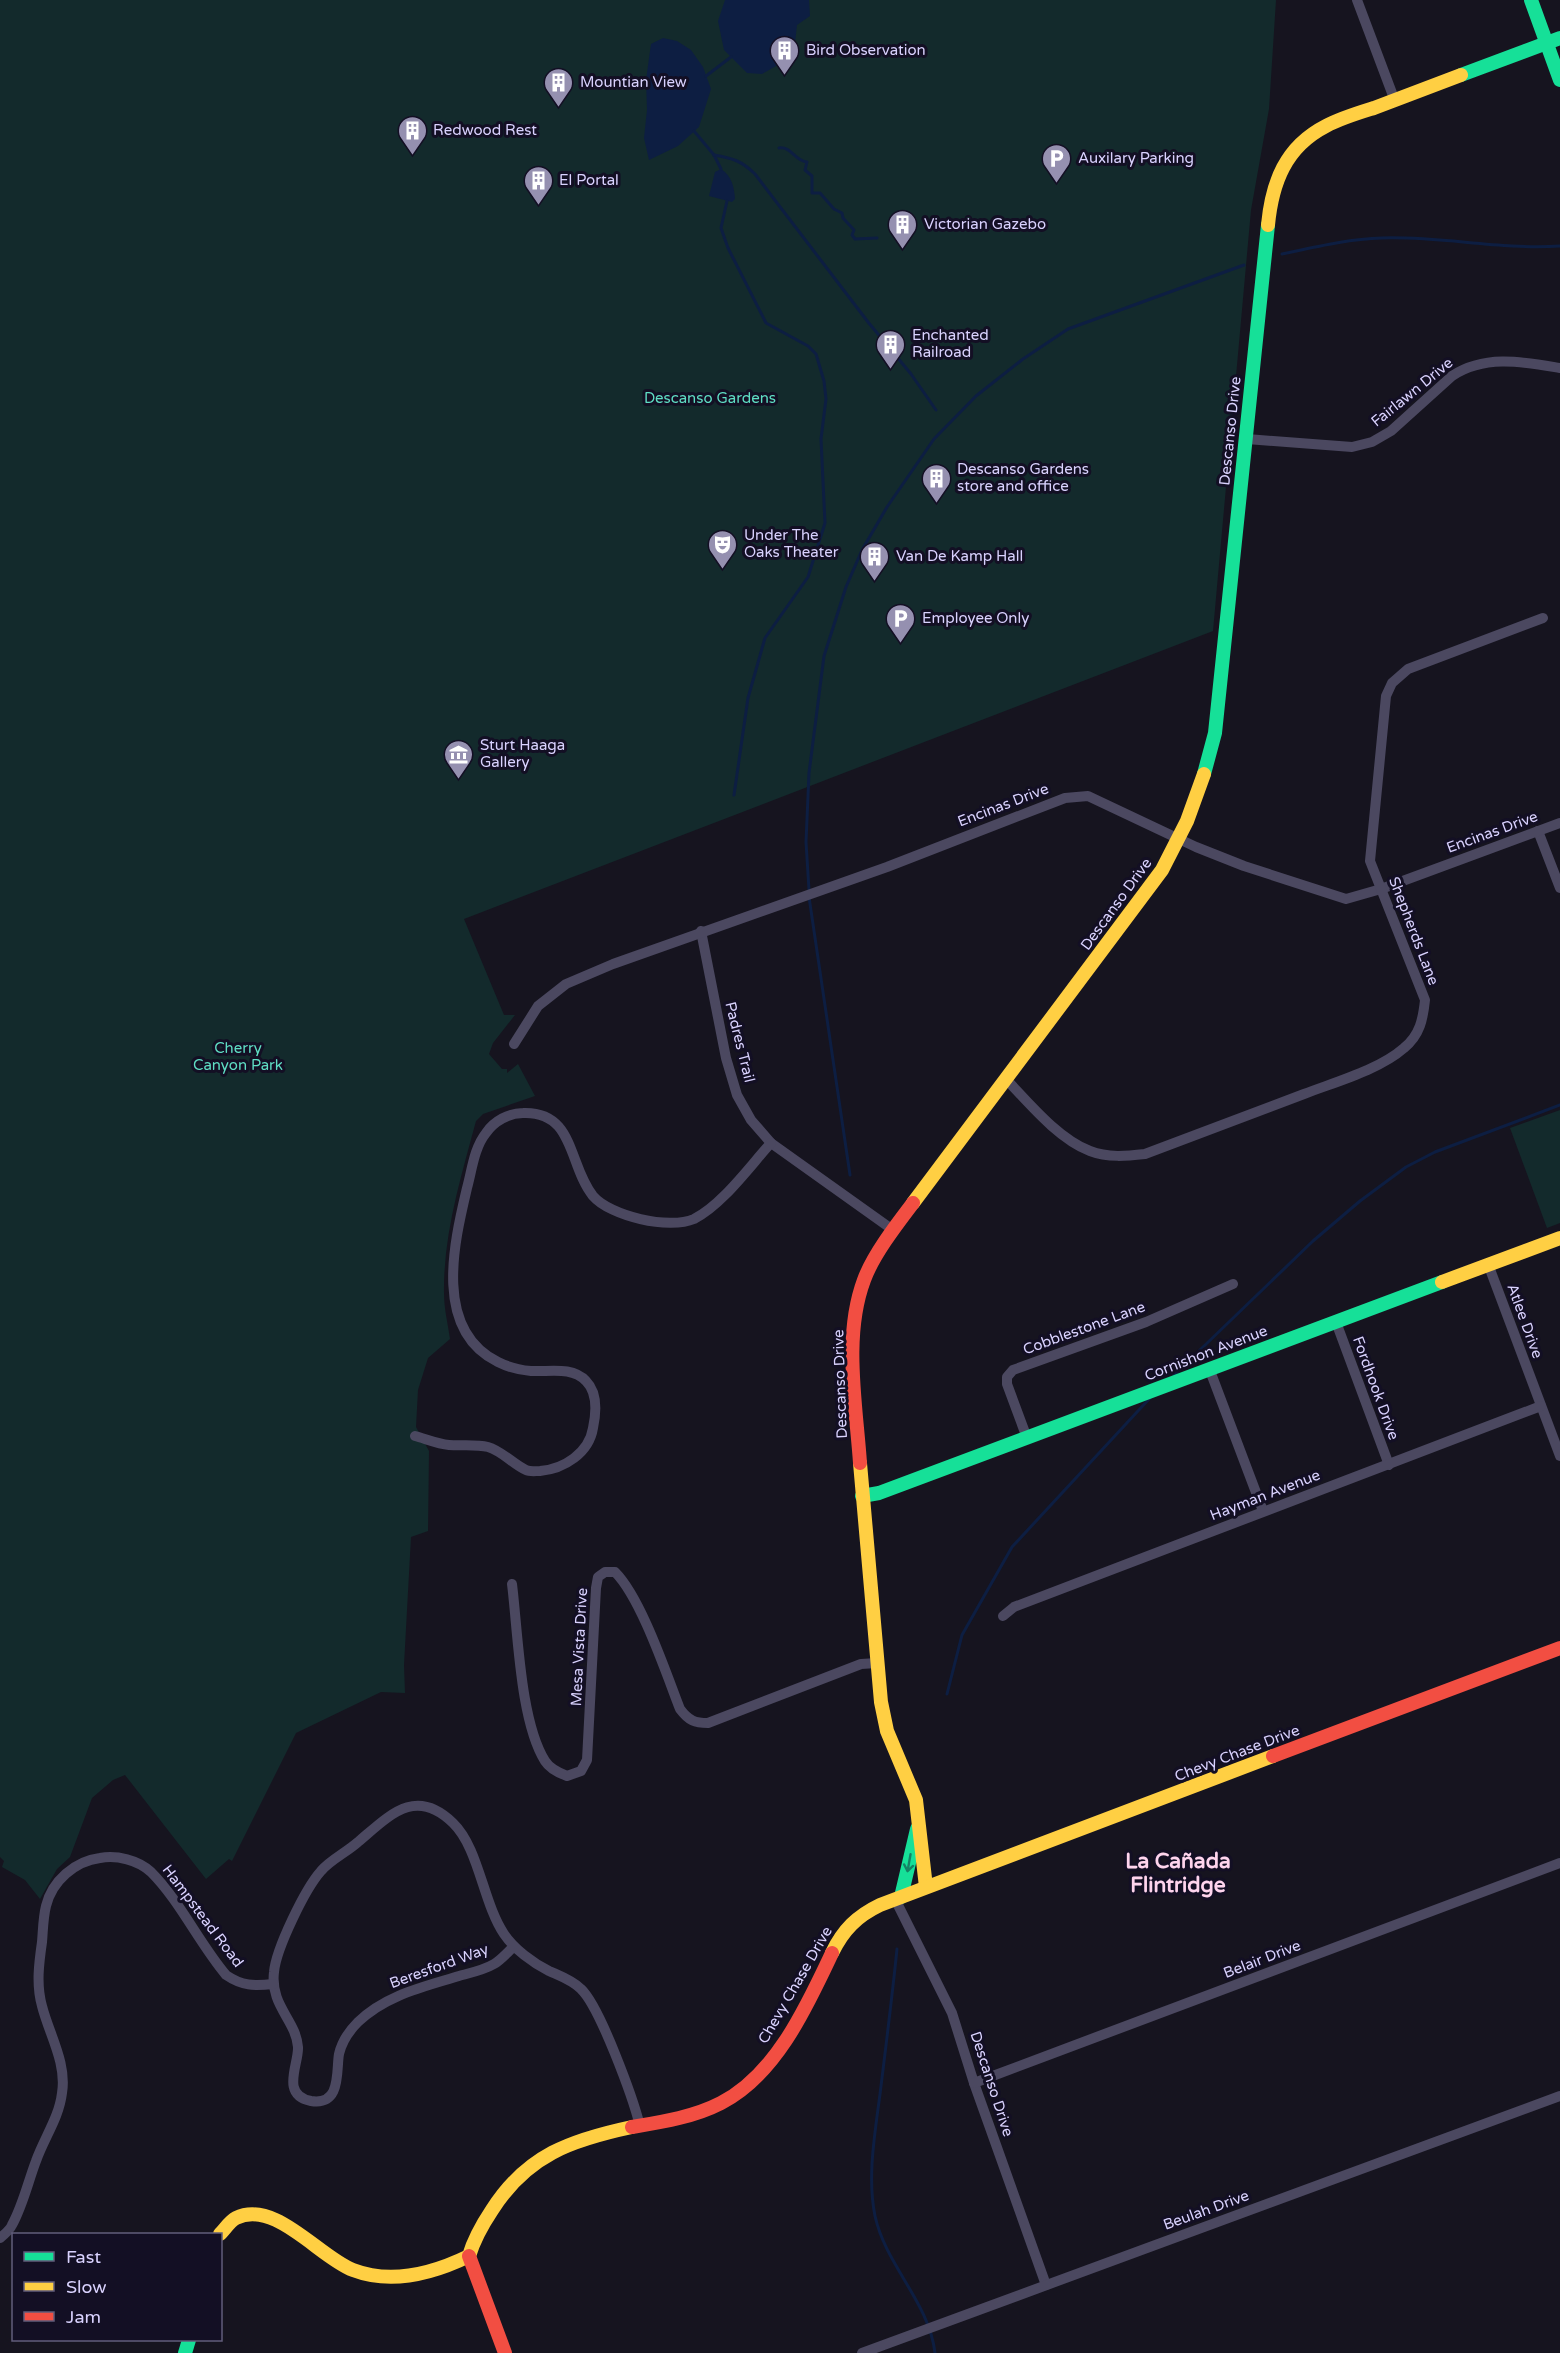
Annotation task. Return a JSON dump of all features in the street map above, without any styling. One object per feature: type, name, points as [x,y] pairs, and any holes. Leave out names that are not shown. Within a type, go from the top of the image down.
[{"type":"street","points":[[1357,0],[1395,101]]},
{"type":"street","points":[[1531,0],[1553,41],[1560,80]]},
{"type":"street","name":"Descanso Drive","points":[[926,1887],[922,1846],[917,1829],[916,1800],[887,1731],[877,1663],[862,1496],[853,1356],[855,1313],[864,1279],[893,1230],[1162,870],[1180,840],[1197,801],[1215,733],[1268,214],[1271,195],[1279,175],[1292,152],[1309,135],[1327,125],[1553,41]]},
{"type":"street","name":"Fairlawn Drive","points":[[1246,439],[1353,447],[1372,442],[1391,431],[1452,376],[1463,369],[1491,362],[1522,362],[1560,368]]},
{"type":"street","name":"Shepherds Lane","points":[[1005,1078],[1054,1127],[1077,1144],[1090,1151],[1123,1157],[1145,1154],[1178,1142],[1379,1064],[1403,1050],[1416,1036],[1423,1020],[1425,999],[1370,861],[1386,696],[1392,683],[1408,669],[1543,618]]},
{"type":"street","name":"Encinas Drive","points":[[514,1044],[538,1006],[567,984],[613,964],[887,867],[1065,798],[1088,796],[1134,816],[1180,840],[1244,866],[1346,899],[1381,889],[1560,823]]},
{"type":"street","points":[[1538,831],[1560,888]]},
{"type":"street","name":"Padres Trail","points":[[701,932],[726,1058],[737,1095],[751,1120],[771,1143],[893,1230]]},
{"type":"street","points":[[416,1436],[446,1445],[488,1447],[528,1472],[547,1470],[568,1463],[582,1452],[592,1436],[596,1416],[595,1398],[588,1382],[576,1374],[558,1370],[516,1369],[496,1362],[478,1349],[465,1332],[457,1311],[453,1289],[454,1257],[461,1214],[477,1151],[486,1132],[498,1120],[514,1113],[531,1112],[547,1115],[558,1125],[568,1142],[585,1184],[594,1197],[607,1208],[629,1216],[659,1222],[688,1221],[707,1210],[771,1143]]},
{"type":"street","name":"Cornishon Avenue","points":[[862,1496],[879,1493],[1560,1238]]},
{"type":"street","name":"Atlee Drive","points":[[1488,1264],[1560,1456]]},
{"type":"street","name":"Cobblestone Lane","points":[[1027,1438],[1007,1384],[1007,1377],[1013,1370],[1146,1322],[1233,1284]]},
{"type":"street","name":"Fordhook Drive","points":[[1336,1322],[1389,1465]]},
{"type":"street","points":[[1209,1368],[1263,1511]]},
{"type":"street","name":"Hayman Avenue","points":[[1003,1616],[1014,1607],[1541,1406]]},
{"type":"street","name":"Mesa Vista Drive","points":[[512,1584],[525,1699],[534,1735],[546,1762],[556,1771],[567,1776],[581,1771],[587,1760],[596,1588],[598,1577],[605,1572],[615,1572],[624,1581],[681,1709],[687,1719],[697,1723],[708,1723],[861,1664],[877,1663]]},
{"type":"street","name":"Chevy Chase Drive","points":[[469,2256],[488,2216],[504,2192],[535,2161],[552,2150],[580,2138],[685,2117],[728,2099],[755,2077],[767,2064],[791,2027],[818,1982],[841,1936],[859,1917],[926,1887],[1560,1648]]},
{"type":"street","points":[[273,1984],[278,1957],[304,1894],[322,1869],[346,1852],[390,1814],[418,1804],[435,1810],[453,1822],[463,1836],[496,1921],[514,1946],[545,1969],[582,1989],[595,2008],[640,2126]]},
{"type":"street","points":[[898,1898],[910,1865],[912,1845],[917,1829]]},
{"type":"street","name":"Hampstead Road","points":[[0,2238],[11,2228],[36,2158],[58,2112],[62,2093],[63,2074],[41,2004],[38,1978],[46,1906],[52,1890],[66,1874],[82,1863],[96,1858],[124,1858],[137,1863],[149,1870],[162,1885],[226,1975],[236,1982],[249,1986],[273,1984]]},
{"type":"street","name":"Belair Drive","points":[[974,2083],[1560,1863]]},
{"type":"street","name":"Descanso Drive","points":[[898,1898],[952,2013],[974,2083],[1046,2285]]},
{"type":"street","name":"Beresford Way","points":[[273,1984],[278,2003],[298,2043],[292,2076],[293,2084],[300,2095],[309,2100],[318,2101],[328,2097],[334,2089],[339,2076],[339,2054],[345,2037],[358,2022],[383,2002],[406,1992],[496,1963],[514,1946]]},
{"type":"street","name":"Beulah Drive","points":[[862,2353],[1560,2096]]},
{"type":"street","points":[[222,2233],[229,2223],[246,2215],[277,2220],[343,2265],[353,2270],[386,2276],[423,2275],[440,2270],[469,2256],[505,2353]]},
{"type":"green space","points":[[0,0],[1276,0],[1269,109],[1251,210],[1213,631],[464,919],[504,1015],[515,1015],[493,1043],[489,1054],[502,1069],[507,1069],[507,1073],[518,1064],[535,1096],[483,1114],[476,1121],[454,1206],[444,1271],[445,1311],[450,1339],[428,1358],[418,1390],[416,1427],[429,1451],[428,1531],[411,1537],[404,1665],[405,1693],[381,1692],[296,1733],[232,1861],[229,1859],[206,1879],[125,1775],[113,1780],[92,1798],[70,1857],[57,1869],[40,1899],[25,1880],[2,1867],[4,1861],[0,1857]]},
{"type":"green space","points":[[1560,1110],[1560,1223],[1547,1228],[1510,1128]]},
{"type":"water","points":[[725,0],[809,0],[810,16],[797,25],[795,43],[778,56],[776,66],[762,74],[747,73],[724,50],[718,21]]},
{"type":"water","points":[[663,38],[677,41],[691,50],[703,67],[711,89],[699,127],[678,146],[649,160],[644,138],[647,110],[646,80],[651,44]]},
{"type":"water","points":[[721,169],[732,182],[735,199],[732,202],[709,196],[715,172]]},
{"type":"waterway","points":[[706,76],[731,57]]},
{"type":"waterway","points":[[694,131],[714,155],[721,169]]},
{"type":"waterway","points":[[779,148],[787,149],[799,159],[807,162],[805,170],[812,176],[812,193],[820,193],[834,209],[842,213],[843,218],[854,230],[852,235],[855,239],[877,238]]},
{"type":"waterway","points":[[714,155],[736,161],[755,174],[868,322],[911,374],[936,410]]},
{"type":"waterway","points":[[727,201],[721,228],[728,248],[766,323],[808,346],[816,354],[824,381],[826,399],[821,439],[825,523],[808,577],[765,638],[748,698],[734,795]]},
{"type":"waterway","points":[[1282,254],[1319,246],[1382,238],[1515,246],[1560,246]]},
{"type":"waterway","points":[[809,890],[806,842],[809,773],[824,656],[846,587],[862,550],[887,507],[934,439],[976,396],[1023,359],[1068,329],[1244,265]]},
{"type":"waterway","points":[[809,897],[850,1175]]},
{"type":"waterway","points":[[1174,1375],[1313,1241],[1360,1201],[1406,1167],[1435,1152],[1560,1105]]},
{"type":"waterway","points":[[947,1694],[962,1635],[1012,1547],[1150,1398]]},
{"type":"waterway","points":[[897,1949],[874,2139],[873,2201],[880,2234],[925,2317],[935,2353]]},
{"type":"traffic: fast","points":[[1531,0],[1560,80]]},
{"type":"traffic: fast","points":[[1461,75],[1560,38]]},
{"type":"traffic: fast","points":[[1204,774],[1215,733],[1268,225]]},
{"type":"traffic: fast","points":[[862,1496],[879,1493],[1442,1282]]},
{"type":"traffic: fast","points":[[901,1897],[917,1829]]},
{"type":"traffic: fast","points":[[185,2353],[189,2341]]},
{"type":"traffic: slow","points":[[1268,225],[1277,181],[1291,155],[1300,144],[1326,126],[1344,118],[1461,75]]},
{"type":"traffic: slow","points":[[913,1203],[1162,870],[1187,821],[1204,774]]},
{"type":"traffic: slow","points":[[1442,1282],[1560,1238]]},
{"type":"traffic: slow","points":[[860,1463],[881,1702],[887,1731],[916,1800],[926,1887]]},
{"type":"traffic: slow","points":[[832,1953],[852,1924],[880,1905],[1273,1756]]},
{"type":"traffic: slow","points":[[221,2233],[236,2218],[251,2214],[266,2216],[296,2232],[353,2270],[383,2277],[427,2272],[469,2256],[492,2210],[520,2176],[536,2163],[570,2144],[632,2127]]},
{"type":"traffic: jam","points":[[860,1463],[852,1347],[858,1302],[873,1260],[913,1203]]},
{"type":"traffic: jam","points":[[1273,1756],[1560,1648]]},
{"type":"traffic: jam","points":[[632,2127],[700,2112],[741,2091],[774,2057],[788,2037],[832,1953]]},
{"type":"traffic: jam","points":[[469,2256],[505,2353]]},
{"type":"place","name":"Bird Observation","points":[[785,76]]},
{"type":"place","name":"Mountian View","points":[[559,108]]},
{"type":"place","name":"Redwood Rest","points":[[412,156]]},
{"type":"place","name":"Auxilary Parking","points":[[1057,184]]},
{"type":"place","name":"El Portal","points":[[538,206]]},
{"type":"place","name":"Victorian Gazebo","points":[[903,250]]},
{"type":"place","name":"Enchanted Railroad","points":[[891,370]]},
{"type":"place","name":"Descanso Gardens store and office","points":[[936,504]]},
{"type":"place","name":"Under The Oaks Theater","points":[[723,570]]},
{"type":"place","name":"Van De Kamp Hall","points":[[875,582]]},
{"type":"place","name":"Employee Only","points":[[901,644]]},
{"type":"place","name":"Sturt Haaga Gallery","points":[[459,780]]},
{"type":"district","name":"La Cañada Flintridge","points":[[1178,1873]]},
{"type":"park label","name":"Descanso Gardens","points":[[710,398]]},
{"type":"park label","name":"Cherry Canyon Park","points":[[238,1056]]}]
